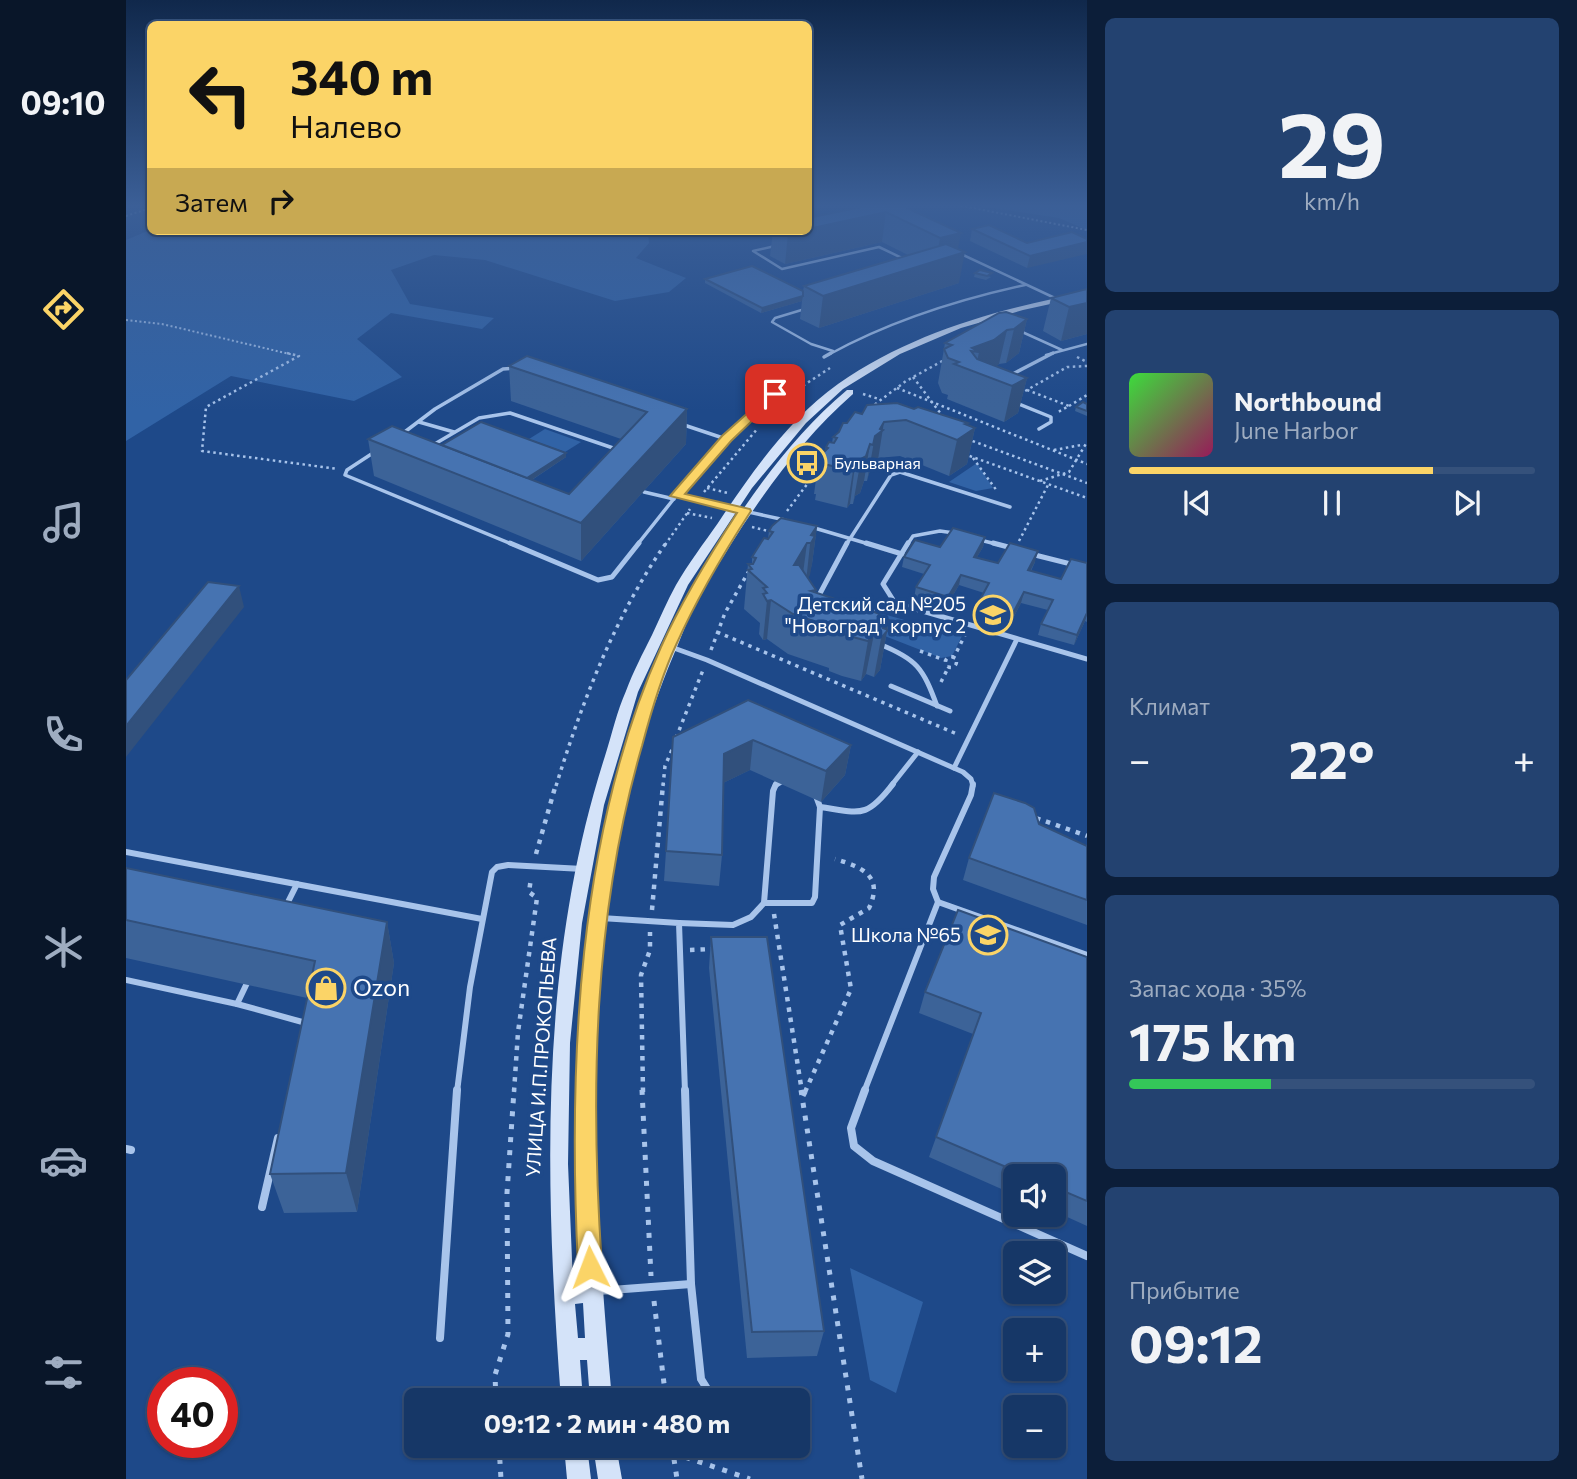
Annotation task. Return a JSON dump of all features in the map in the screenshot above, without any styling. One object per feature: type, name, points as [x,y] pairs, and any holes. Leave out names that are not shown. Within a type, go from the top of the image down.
[{"type":"street","name":"УЛИЦА И.П.ПРОКОПЬЕВА","points":[[571,1388],[557,1205],[558,1120],[568,973],[583,869],[604,776],[628,698],[651,643],[673,598],[804,435],[852,390],[930,345],[993,319],[1057,299],[1087,294]]},
{"type":"street","name":"УЛИЦА И.П.ПРОКОПЬЕВА","points":[[993,319],[1087,300]]},
{"type":"street","name":"УЛИЦА И.П.ПРОКОПЬЕВА","points":[[600,1388],[584,1169],[587,1036],[603,870],[620,790],[643,714],[668,646],[715,557],[741,515]]},
{"type":"street","points":[[651,643],[668,646]]},
{"type":"street","points":[[583,869],[603,870]]},
{"type":"street","points":[[576,916],[598,918]]},
{"type":"street","points":[[562,1295],[592,1292]]},
{"type":"street","points":[[566,1350],[596,1348]]},
{"type":"street","points":[[577,1458],[579,1479]]},
{"type":"street","points":[[607,1458],[610,1479]]},
{"type":"lane","points":[[1001,273],[1057,299]]},
{"type":"lane","points":[[824,356],[880,328],[921,312],[1026,285]]},
{"type":"lane","points":[[813,306],[775,318],[772,323],[811,344],[834,351]]},
{"type":"lane","points":[[1020,331],[1062,350]]},
{"type":"lane","points":[[1003,379],[1043,356],[1087,344]]},
{"type":"lane","points":[[400,436],[503,369],[512,368],[529,373]]},
{"type":"lane","points":[[379,450],[347,470],[345,474],[598,580],[612,576],[726,439],[789,382]]},
{"type":"lane","points":[[1009,400],[1051,417],[1051,422],[1039,429]]},
{"type":"lane","points":[[513,414],[618,451],[618,455],[595,480],[567,510],[561,512],[419,456],[421,452],[482,417],[513,414]]},
{"type":"lane","points":[[674,421],[726,439]]},
{"type":"lane","points":[[419,422],[454,432]]},
{"type":"lane","points":[[817,607],[817,598],[851,538],[888,478],[895,474],[915,474],[962,493],[1008,506]]},
{"type":"lane","points":[[595,480],[604,482]]},
{"type":"lane","points":[[644,492],[741,515],[792,522]]},
{"type":"lane","points":[[805,525],[902,554]]},
{"type":"lane","points":[[958,534],[940,531],[913,536],[883,584],[883,589],[895,603],[1087,659]]},
{"type":"lane","points":[[970,537],[1015,549]]},
{"type":"lane","points":[[1027,552],[1087,568]]},
{"type":"lane","points":[[954,768],[1017,639]]},
{"type":"lane","points":[[872,641],[917,661],[937,706]]},
{"type":"lane","points":[[668,646],[707,660],[972,778],[974,785],[934,877],[933,889],[938,902],[851,1128],[854,1146],[873,1161],[1087,1256]]},
{"type":"lane","points":[[891,686],[950,711]]},
{"type":"lane","points":[[820,807],[868,811],[876,806],[918,752]]},
{"type":"lane","points":[[598,918],[733,925],[751,917],[764,903],[773,791],[776,784],[791,781]]},
{"type":"lane","points":[[764,903],[805,905],[812,903],[815,897],[820,807],[815,793]]},
{"type":"lane","points":[[126,852],[482,919]]},
{"type":"lane","points":[[440,1338],[454,1120],[468,1003],[492,872],[497,867],[508,865],[583,869]]},
{"type":"lane","points":[[279,920],[297,884]]},
{"type":"lane","points":[[938,902],[1087,956]]},
{"type":"lane","points":[[678,923],[691,1284],[701,1379],[707,1388]]},
{"type":"lane","points":[[237,1004],[255,968]]},
{"type":"lane","points":[[126,981],[237,1004],[306,1023],[303,1036]]},
{"type":"lane","points":[[262,1207],[281,1128]]},
{"type":"lane","points":[[592,1292],[691,1284]]},
{"type":"path","points":[[126,320],[162,324],[299,356],[206,407],[202,452],[347,470]]},
{"type":"path","points":[[863,414],[897,387],[946,359]]},
{"type":"path","points":[[794,392],[831,366]]},
{"type":"path","points":[[1009,400],[1067,367],[1087,366]]},
{"type":"path","points":[[913,377],[948,424]]},
{"type":"path","points":[[897,387],[1087,464]]},
{"type":"path","points":[[1027,390],[1069,406]]},
{"type":"path","points":[[858,392],[880,399]]},
{"type":"path","points":[[1051,417],[1087,395]]},
{"type":"path","points":[[876,403],[889,408]]},
{"type":"path","points":[[699,498],[764,421]]},
{"type":"path","points":[[967,439],[1087,483]]},
{"type":"path","points":[[1052,451],[1087,442]]},
{"type":"path","points":[[1038,481],[1064,475],[1073,468],[1083,445]]},
{"type":"path","points":[[967,451],[1008,506]]},
{"type":"path","points":[[961,453],[1087,498]]},
{"type":"path","points":[[784,516],[826,458]]},
{"type":"path","points":[[1015,549],[1048,485]]},
{"type":"path","points":[[706,488],[732,494]]},
{"type":"path","points":[[536,855],[557,775],[594,680],[648,570],[694,504]]},
{"type":"path","points":[[687,513],[714,519]]},
{"type":"path","points":[[741,515],[774,532],[767,543]]},
{"type":"path","points":[[709,654],[730,604],[753,565]]},
{"type":"path","points":[[953,659],[970,625]]},
{"type":"path","points":[[717,632],[968,739]]},
{"type":"path","points":[[651,913],[665,766],[705,665]]},
{"type":"path","points":[[1035,818],[1087,836]]},
{"type":"path","points":[[802,1098],[851,989],[840,925],[869,908],[876,889],[873,881],[859,867],[835,859]]},
{"type":"path","points":[[496,1388],[495,1375],[508,1334],[507,1193],[518,1032],[537,898],[528,892],[533,870]]},
{"type":"path","points":[[772,903],[862,1479]]},
{"type":"path","points":[[650,930],[650,950],[641,975],[643,1130],[651,1275]]},
{"type":"path","points":[[766,948],[779,948]]},
{"type":"path","points":[[680,950],[717,949]]},
{"type":"path","points":[[654,1299],[665,1388]]},
{"type":"path","points":[[500,1458],[501,1479]]},
{"type":"path","points":[[674,1458],[677,1479]]},
{"type":"path","points":[[688,1458],[750,1479]]},
{"type":"shaded area","points":[[126,273],[393,273],[410,304],[494,318],[482,329],[391,313],[357,339],[402,377],[354,401],[231,376],[126,441]]},
{"type":"shaded area","points":[[526,273],[674,273],[686,278],[669,292],[615,301]]},
{"type":"shaded area","points":[[545,429],[581,442],[565,452],[529,439]]},
{"type":"shaded area","points":[[977,463],[993,488],[976,491],[949,482]]},
{"type":"shaded area","points":[[858,607],[962,636],[952,656],[941,658],[849,622]]},
{"type":"shaded area","points":[[850,1268],[923,1302],[896,1393],[870,1380]]},
{"type":"building","points":[[727,273],[766,273],[803,291],[803,296],[762,308],[705,279]]},
{"type":"building","points":[[848,273],[897,273],[823,296],[804,286]]},
{"type":"building","points":[[1087,289],[1087,303],[1069,307],[1051,298]]},
{"type":"building","points":[[1006,312],[1027,319],[994,340],[972,348],[979,352],[971,351],[977,359],[1027,378],[1012,386],[954,364],[959,362],[948,358],[944,349],[952,345],[945,343],[999,313]]},
{"type":"building","points":[[527,356],[687,409],[581,523],[368,439],[392,426],[569,494],[647,412],[509,366]]},
{"type":"building","points":[[1083,402],[1087,404],[1087,411],[1076,407]]},
{"type":"building","points":[[897,403],[968,423],[965,424],[975,428],[957,440],[906,420],[884,422],[880,429],[883,430],[875,436],[873,445],[870,444],[866,456],[853,471],[820,463],[823,458],[819,457],[828,448],[826,447],[829,442],[834,443],[837,438],[833,437],[855,412],[862,414],[867,405]]},
{"type":"building","points":[[481,422],[566,453],[527,478],[442,445]]},
{"type":"building","points":[[781,518],[817,526],[811,535],[815,536],[811,543],[807,543],[794,565],[799,565],[816,590],[811,591],[880,614],[878,616],[889,620],[883,628],[888,630],[882,637],[874,634],[868,641],[849,636],[835,631],[837,629],[793,614],[771,600],[767,601],[763,594],[767,593],[763,588],[767,587],[748,570],[752,569],[748,564],[753,564],[756,558],[752,557],[764,538],[768,539],[773,532],[769,531],[772,526]]},
{"type":"building","points":[[953,528],[985,537],[974,557],[998,563],[1010,543],[1038,551],[1028,570],[1061,579],[1071,559],[1087,563],[1087,613],[1077,635],[1041,624],[1053,600],[1024,592],[1011,617],[976,607],[989,583],[961,575],[948,597],[916,587],[930,565],[904,557],[915,540],[940,547]]},
{"type":"building","points":[[208,582],[239,586],[126,726],[126,680]]},
{"type":"building","points":[[748,700],[851,745],[826,771],[753,740],[724,754],[722,855],[666,851],[673,737]]},
{"type":"building","points":[[994,793],[1034,808],[1039,824],[1087,846],[1087,900],[969,858]]},
{"type":"building","points":[[126,868],[387,922],[346,1173],[270,1174],[315,961],[126,920]]},
{"type":"building","points":[[958,910],[1087,957],[1087,1201],[1066,1192],[1066,1164],[1003,1166],[936,1137],[981,1013],[925,992]]},
{"type":"building","points":[[711,937],[767,937],[824,1331],[752,1332]]},
{"type":"place","name":"Бульварная","points":[[807,463]]},
{"type":"place","name":"Детский сад №205 \"Новоград\" корпус 2","points":[[993,615]]},
{"type":"place","name":"Школа №65","points":[[988,935]]},
{"type":"place","name":"Ozon","points":[[326,988]]},
{"type":"route","points":[[590,1267],[584,1169],[587,1036],[603,870],[620,790],[643,714],[668,646],[715,557],[745,511],[677,496],[726,439],[775,394]]}]
